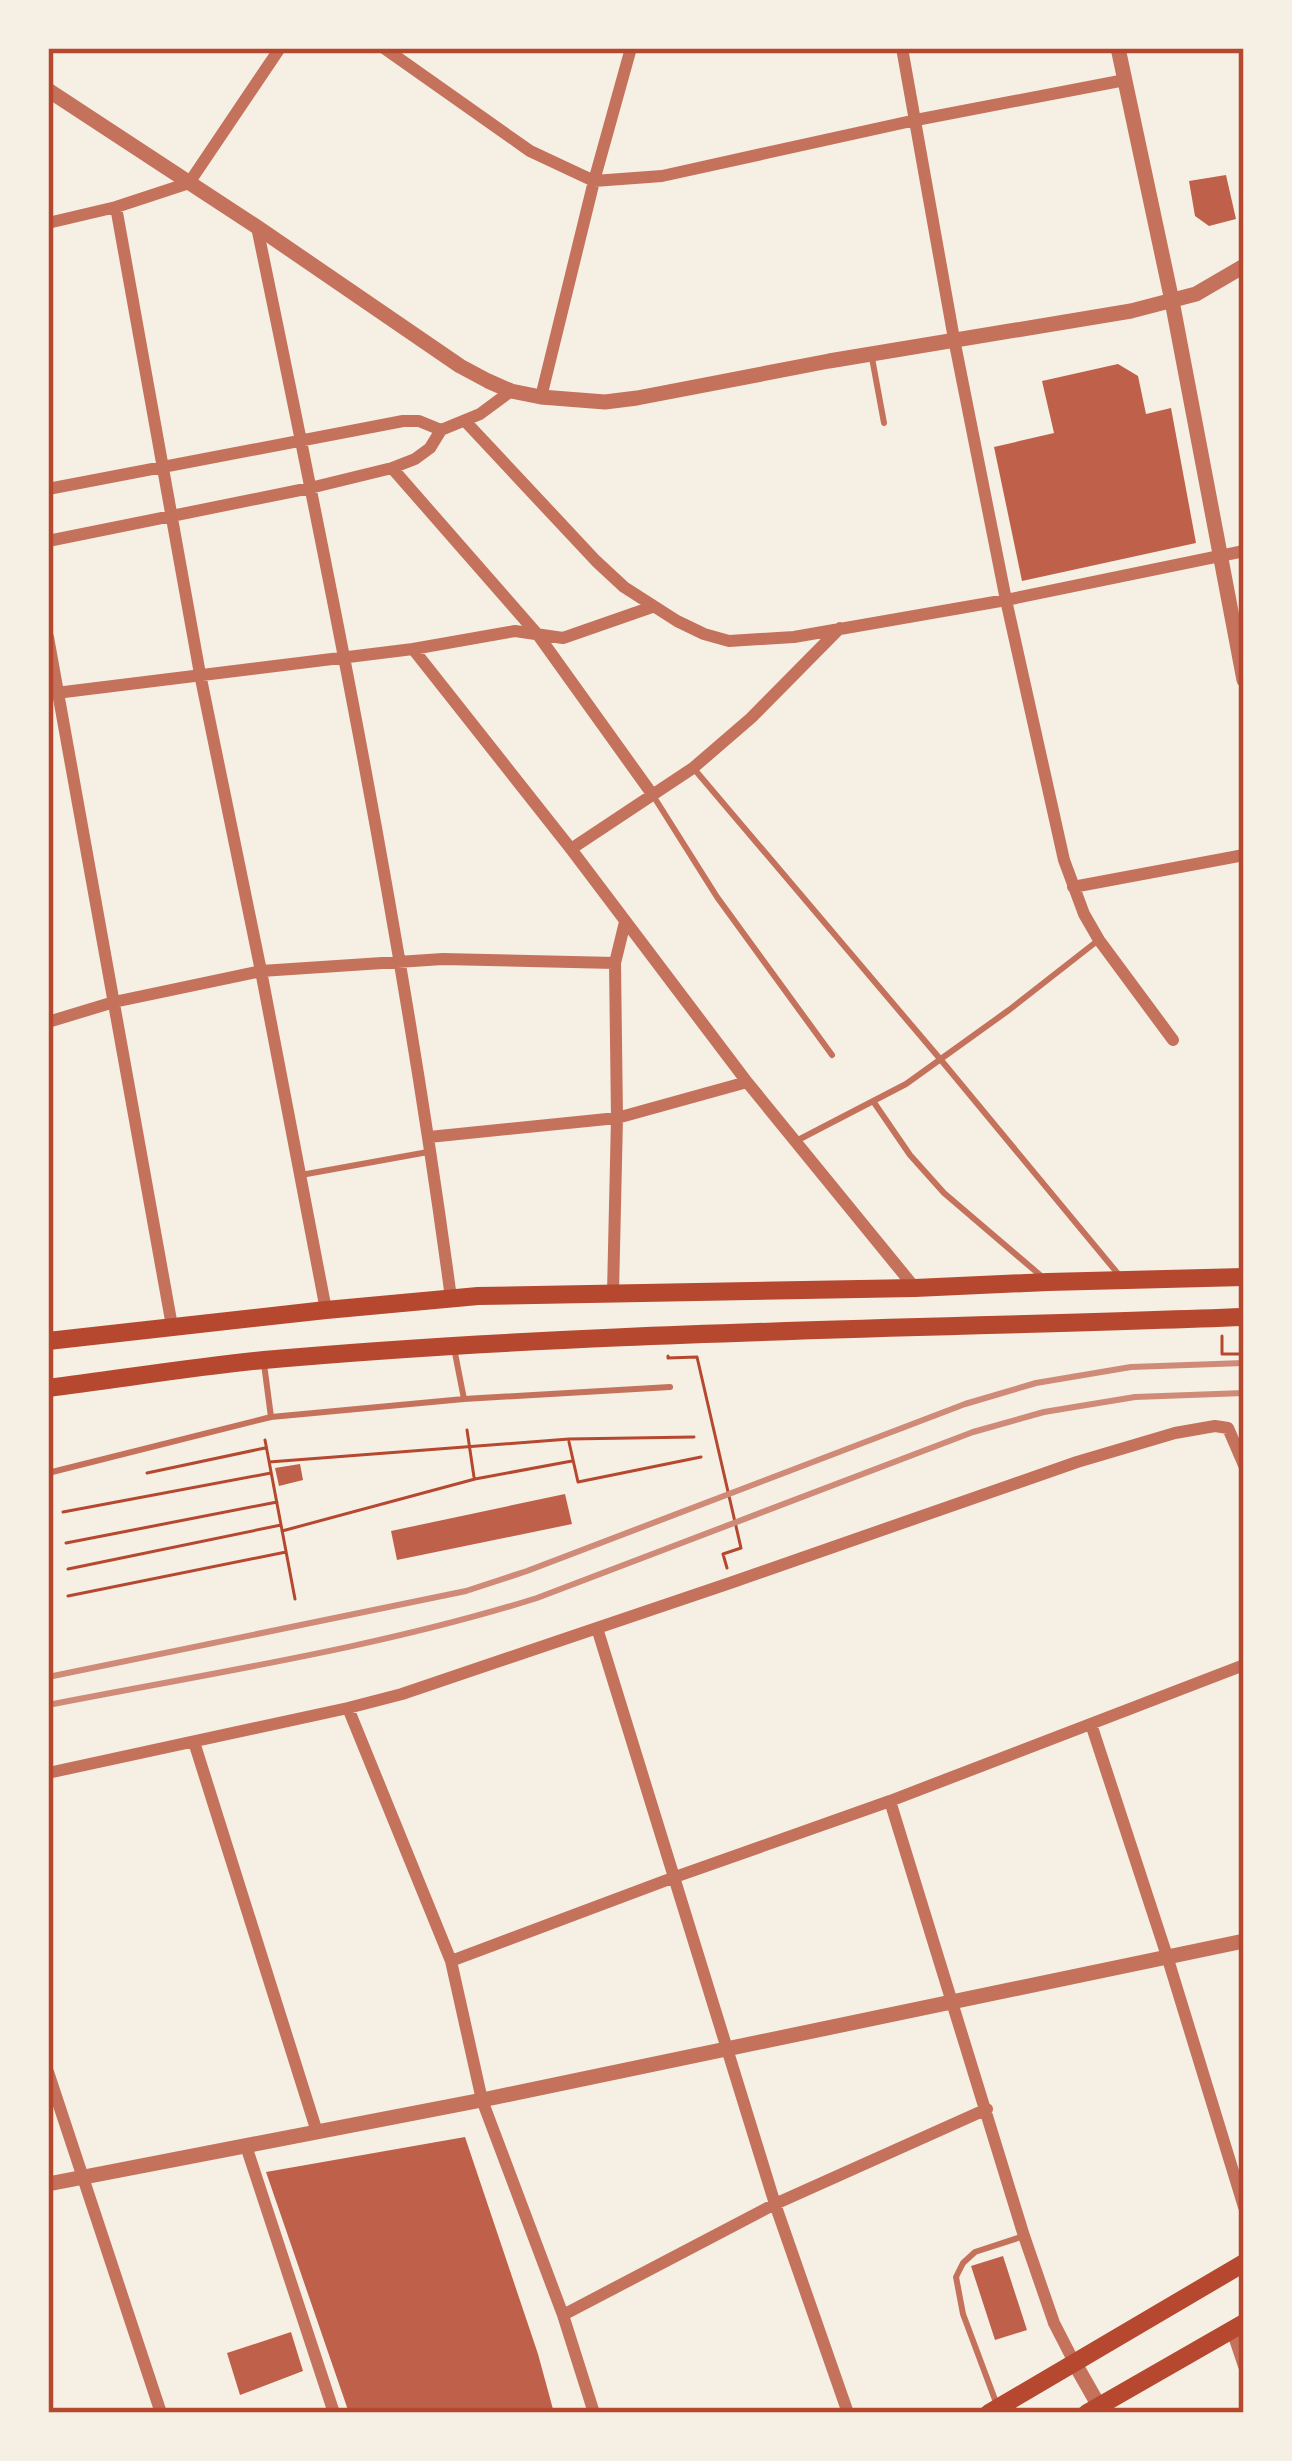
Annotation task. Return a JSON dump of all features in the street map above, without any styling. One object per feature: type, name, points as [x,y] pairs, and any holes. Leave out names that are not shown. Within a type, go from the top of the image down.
[{"type":"main road","points":[[48,1341],[451,1298],[1244,1277]]},
{"type":"main road","points":[[48,1388],[264,1360],[454,1348],[665,1336],[1244,1317]]},
{"type":"main road","points":[[994,2410],[1244,2263]]},
{"type":"main road","points":[[1097,2410],[1238,2326]]},
{"type":"street","points":[[48,223],[116,208],[190,183],[280,48]]},
{"type":"street","points":[[384,48],[530,151],[594,182],[662,176],[1125,80]]},
{"type":"street","points":[[541,397],[631,48]]},
{"type":"street","points":[[902,48],[954,339],[1060,843],[1073,886],[1099,940],[1173,1040]]},
{"type":"street","points":[[1118,48],[1244,680]]},
{"type":"street","points":[[48,90],[460,366],[511,391],[541,397],[605,402],[637,398],[1095,318],[1196,294],[1244,266]]},
{"type":"street","points":[[116,208],[200,674],[326,1310]]},
{"type":"street","points":[[257,227],[346,656],[402,963],[451,1298]]},
{"type":"street","points":[[48,541],[392,468],[430,448],[441,430],[492,406],[511,391]]},
{"type":"street","points":[[48,488],[403,421],[419,421],[441,430]]},
{"type":"street","points":[[465,421],[624,587],[704,634],[729,641],[760,641],[1006,600],[1244,551]]},
{"type":"street","points":[[392,468],[538,635],[652,794]]},
{"type":"street","points":[[53,693],[413,649],[514,631],[562,638],[652,607]]},
{"type":"street","points":[[571,849],[693,768],[752,718],[841,627]]},
{"type":"street","points":[[48,638],[53,693],[172,1326]]},
{"type":"street","points":[[413,649],[747,1082],[914,1288]]},
{"type":"street","points":[[1073,886],[1244,855]]},
{"type":"street","points":[[613,1293],[615,963],[625,922]]},
{"type":"street","points":[[48,1022],[114,1002],[261,971],[443,958],[615,963]]},
{"type":"street","points":[[430,1144],[617,1118],[747,1082]]},
{"type":"street","points":[[48,1773],[403,1694],[1175,1433],[1228,1428],[1244,1465]]},
{"type":"street","points":[[597,1628],[776,2204],[848,2413]]},
{"type":"street","points":[[451,1961],[890,1801],[1244,1665]]},
{"type":"street","points":[[348,1708],[451,1961],[482,2100],[563,2314],[594,2413]]},
{"type":"street","points":[[1091,1724],[1244,2206]]},
{"type":"street","points":[[194,1742],[316,2132]]},
{"type":"street","points":[[890,1801],[1024,2236],[1054,2323],[1097,2410]]},
{"type":"street","points":[[48,2185],[1244,1942]]},
{"type":"street","points":[[48,2072],[160,2413]]},
{"type":"street","points":[[563,2314],[776,2204],[987,2109]]},
{"type":"street","points":[[246,2146],[334,2413]]},
{"type":"street","points":[[1238,2326],[1244,2366]]},
{"type":"lane","points":[[872,354],[884,423]]},
{"type":"lane","points":[[693,768],[1123,1280]]},
{"type":"lane","points":[[652,794],[717,897],[832,1055]]},
{"type":"lane","points":[[796,1141],[906,1084],[1099,940]]},
{"type":"lane","points":[[873,1101],[910,1155],[944,1192],[1048,1282]]},
{"type":"lane","points":[[301,1175],[430,1144]]},
{"type":"lane","points":[[454,1348],[464,1399]]},
{"type":"lane","points":[[264,1360],[271,1417]]},
{"type":"lane","points":[[48,1473],[271,1417],[464,1399],[670,1388]]},
{"type":"lane","points":[[994,2410],[956,2277],[975,2252],[1024,2236]]},
{"type":"path","points":[[1222,1354],[1243,1353]]},
{"type":"path","points":[[668,1358],[697,1357],[741,1548],[723,1554]]},
{"type":"path","points":[[467,1430],[475,1479]]},
{"type":"path","points":[[269,1462],[569,1439],[694,1437]]},
{"type":"path","points":[[569,1439],[578,1482],[701,1457]]},
{"type":"path","points":[[265,1440],[295,1599]]},
{"type":"path","points":[[147,1473],[266,1448]]},
{"type":"path","points":[[68,1569],[281,1528],[475,1479],[572,1461]]},
{"type":"path","points":[[63,1512],[271,1474]]},
{"type":"path","points":[[66,1543],[277,1502]]},
{"type":"path","points":[[68,1596],[286,1552]]},
{"type":"building","points":[[1226,175],[1236,219],[1209,226],[1195,216],[1189,181]]},
{"type":"building","points":[[1118,364],[1138,376],[1146,414],[1171,408],[1196,543],[1022,581],[994,447],[1054,433],[1042,381]]},
{"type":"building","points":[[300,1464],[303,1480],[279,1486],[275,1468]]},
{"type":"building","points":[[565,1494],[572,1524],[397,1560],[391,1531]]},
{"type":"building","points":[[465,2137],[554,2413],[349,2413],[266,2172]]},
{"type":"building","points":[[1003,2256],[1027,2330],[995,2340],[971,2266]]},
{"type":"building","points":[[291,2332],[303,2371],[240,2395],[227,2353]]},
{"type":"railway","points":[[48,1677],[466,1591],[965,1404],[1036,1383],[1131,1367],[1244,1363]]},
{"type":"railway","points":[[48,1705],[355,1645],[477,1616],[537,1598],[973,1432],[1044,1412],[1135,1397],[1244,1393]]}]
